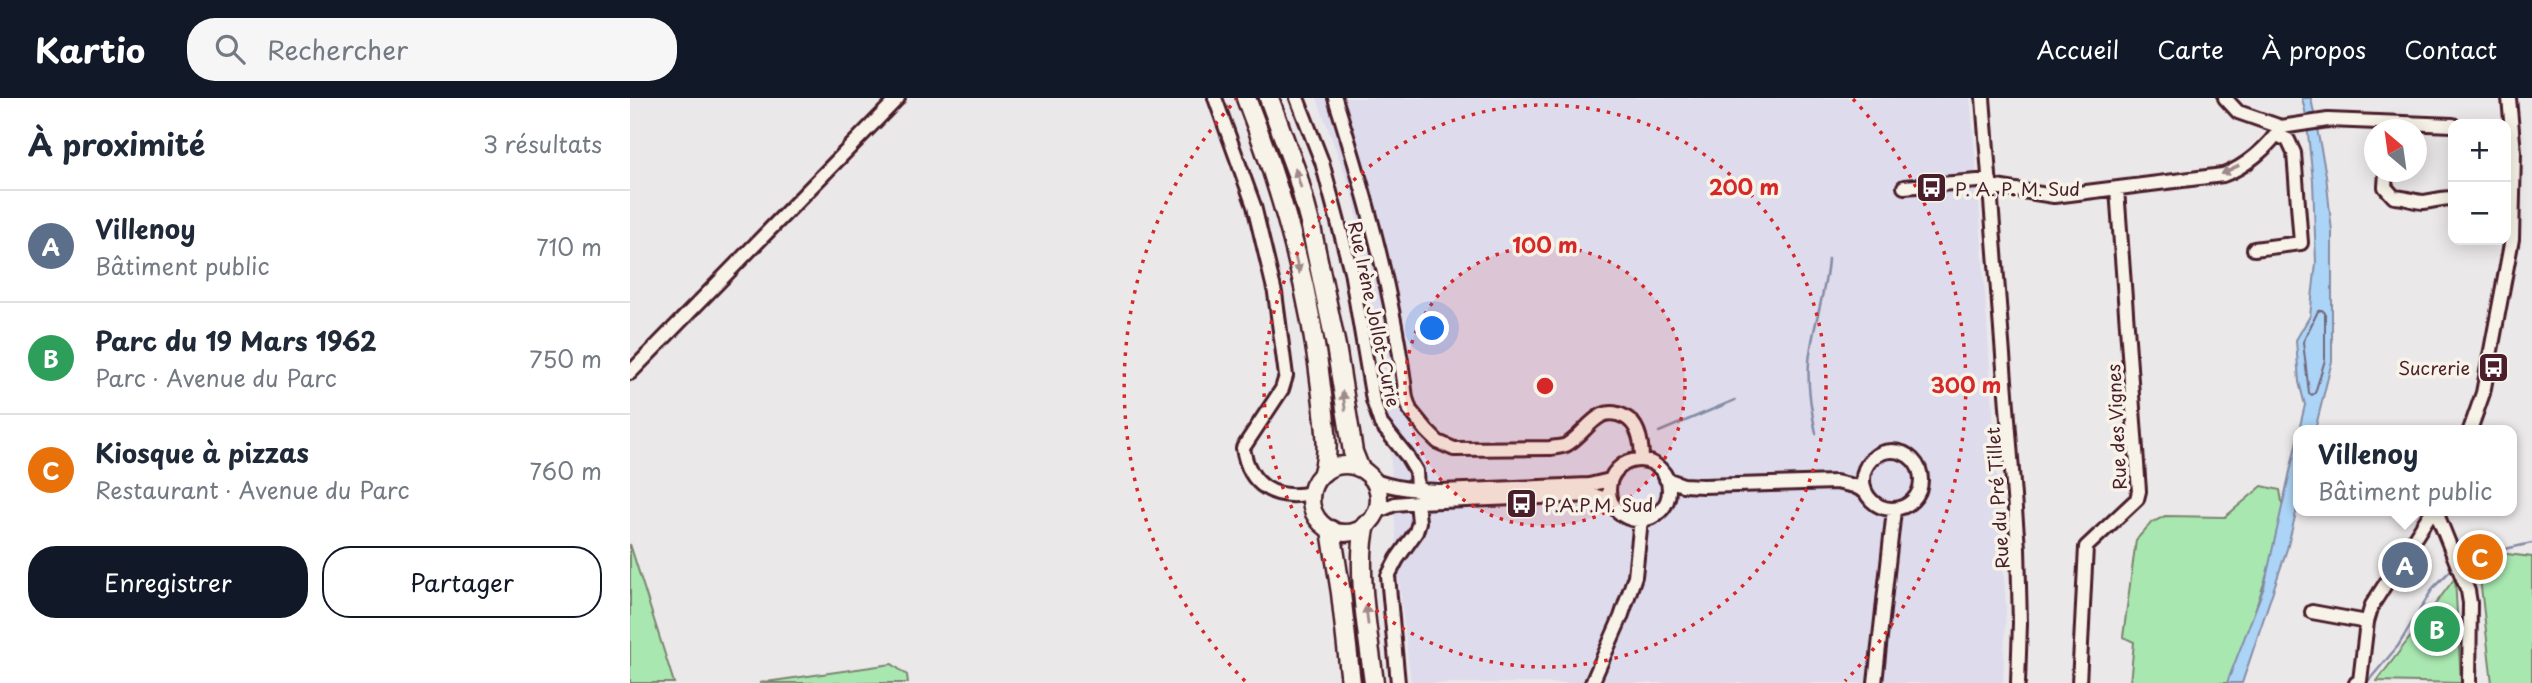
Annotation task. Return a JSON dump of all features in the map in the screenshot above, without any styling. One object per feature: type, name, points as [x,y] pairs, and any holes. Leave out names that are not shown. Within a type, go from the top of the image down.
[{"type":"highway","points":[[1246,98],[1274,180],[1303,286],[1322,390],[1326,463],[1323,472]]},
{"type":"highway","points":[[1269,98],[1297,174],[1311,228],[1336,346],[1353,452],[1359,467]]},
{"type":"highway","points":[[1371,518],[1364,534],[1363,574],[1374,683]]},
{"type":"highway","points":[[1331,530],[1351,683]]},
{"type":"main road","points":[[1340,465],[1359,467],[1373,480],[1379,501],[1371,518],[1350,532],[1331,530],[1322,524],[1314,515],[1311,493],[1317,478],[1323,472],[1340,465]]},
{"type":"street","points":[[630,373],[898,98]]},
{"type":"street","points":[[1215,98],[1254,206],[1275,293],[1286,376],[1282,390],[1243,448],[1245,461],[1253,477],[1265,488],[1292,497],[1311,493]]},
{"type":"street","name":"Rue Irène Jollot-Curie","points":[[1297,98],[1322,162],[1351,271],[1373,400],[1381,424],[1416,471],[1417,496]]},
{"type":"street","points":[[1335,98],[1384,266],[1405,398],[1410,410],[1427,431],[1438,442],[1454,449],[1550,448],[1564,446],[1578,437],[1591,421],[1605,412],[1618,413],[1631,420],[1639,435],[1642,460]]},
{"type":"street","name":"Rue du Pré Tillet","points":[[1983,98],[2018,541],[2018,683]]},
{"type":"street","points":[[2225,98],[2238,112],[2284,129]]},
{"type":"street","points":[[2509,98],[2509,119]]},
{"type":"street","points":[[1904,187],[1990,183],[2054,196],[2117,189],[2223,175],[2232,172],[2284,129],[2328,120],[2448,125]]},
{"type":"street","points":[[2254,249],[2301,243],[2294,153],[2284,129]]},
{"type":"street","points":[[2385,182],[2385,187],[2394,197],[2408,197],[2422,202],[2448,198]]},
{"type":"street","name":"Rue des Vignes","points":[[2079,683],[2086,547],[2137,499],[2139,491],[2117,189]]},
{"type":"street","points":[[2511,220],[2511,244]]},
{"type":"street","points":[[2472,425],[2483,393],[2511,245]]},
{"type":"street","points":[[1836,482],[1864,491],[1876,505],[1894,510],[1904,508],[1918,494],[1921,474],[1917,465],[1902,453],[1892,451],[1874,457],[1864,473],[1864,491]]},
{"type":"street","points":[[1371,518],[1395,504],[1417,496],[1581,486],[1610,480],[1623,465],[1642,460],[1657,466],[1667,479],[1684,485],[1836,482],[1864,473]]},
{"type":"street","points":[[1666,502],[1667,479]]},
{"type":"street","points":[[1373,480],[1417,496],[1592,495],[1610,500],[1622,515],[1641,520],[1656,514],[1666,502],[1684,491],[1703,486]]},
{"type":"street","points":[[1610,480],[1610,500]]},
{"type":"street","points":[[1398,683],[1388,576],[1416,532],[1419,522],[1417,496]]},
{"type":"street","points":[[1875,683],[1894,510]]},
{"type":"street","points":[[2358,682],[2367,622],[2379,592],[2429,516]]},
{"type":"street","points":[[2439,516],[2468,591],[2469,683]]},
{"type":"street","points":[[1592,683],[1621,617],[1634,576],[1641,520]]},
{"type":"street","points":[[2312,612],[2367,622]]},
{"type":"shaded area","points":[[1317,98],[1970,98],[2006,608],[2003,683],[1411,683],[1399,581],[1388,419],[1354,199]]},
{"type":"green space","points":[[2262,486],[2280,490],[2285,520],[2231,683],[2130,683],[2134,642],[2123,637],[2136,540],[2151,523],[2165,516],[2225,517]]},
{"type":"green space","points":[[630,544],[674,683],[630,683]]},
{"type":"green space","points":[[2498,553],[2532,557],[2532,683],[2492,683],[2480,578]]},
{"type":"green space","points":[[2455,578],[2461,683],[2377,681]]},
{"type":"green space","points":[[892,664],[907,675],[908,683],[759,683]]},
{"type":"water","points":[[2302,98],[2311,98],[2326,175],[2332,232],[2332,361],[2316,425],[2300,425],[2305,405],[2299,382],[2296,340],[2310,316],[2316,263],[2313,181]]},
{"type":"water","points":[[2293,458],[2293,516],[2295,516],[2287,549],[2242,683],[2227,683],[2264,587]]},
{"type":"waterway","points":[[1816,433],[1810,398],[1809,362],[1828,259]]},
{"type":"waterway","points":[[1659,432],[1735,400]]},
{"type":"waterway","points":[[2487,553],[2532,543]]},
{"type":"waterway","points":[[2369,680],[2398,646],[2433,588],[2452,569]]},
{"type":"place","name":"P. A. P. M. Sud","points":[[1932,188]]},
{"type":"place","name":"Sucrerie","points":[[2493,367]]},
{"type":"place","name":"P.A.P.M. Sud","points":[[1521,504]]},
{"type":"place","name":"Kiosque à pizzas","points":[[2480,557]]},
{"type":"place","name":"Villenoy","points":[[2405,565]]},
{"type":"place","name":"Parc du 19 Mars 1962","points":[[2437,629]]}]
